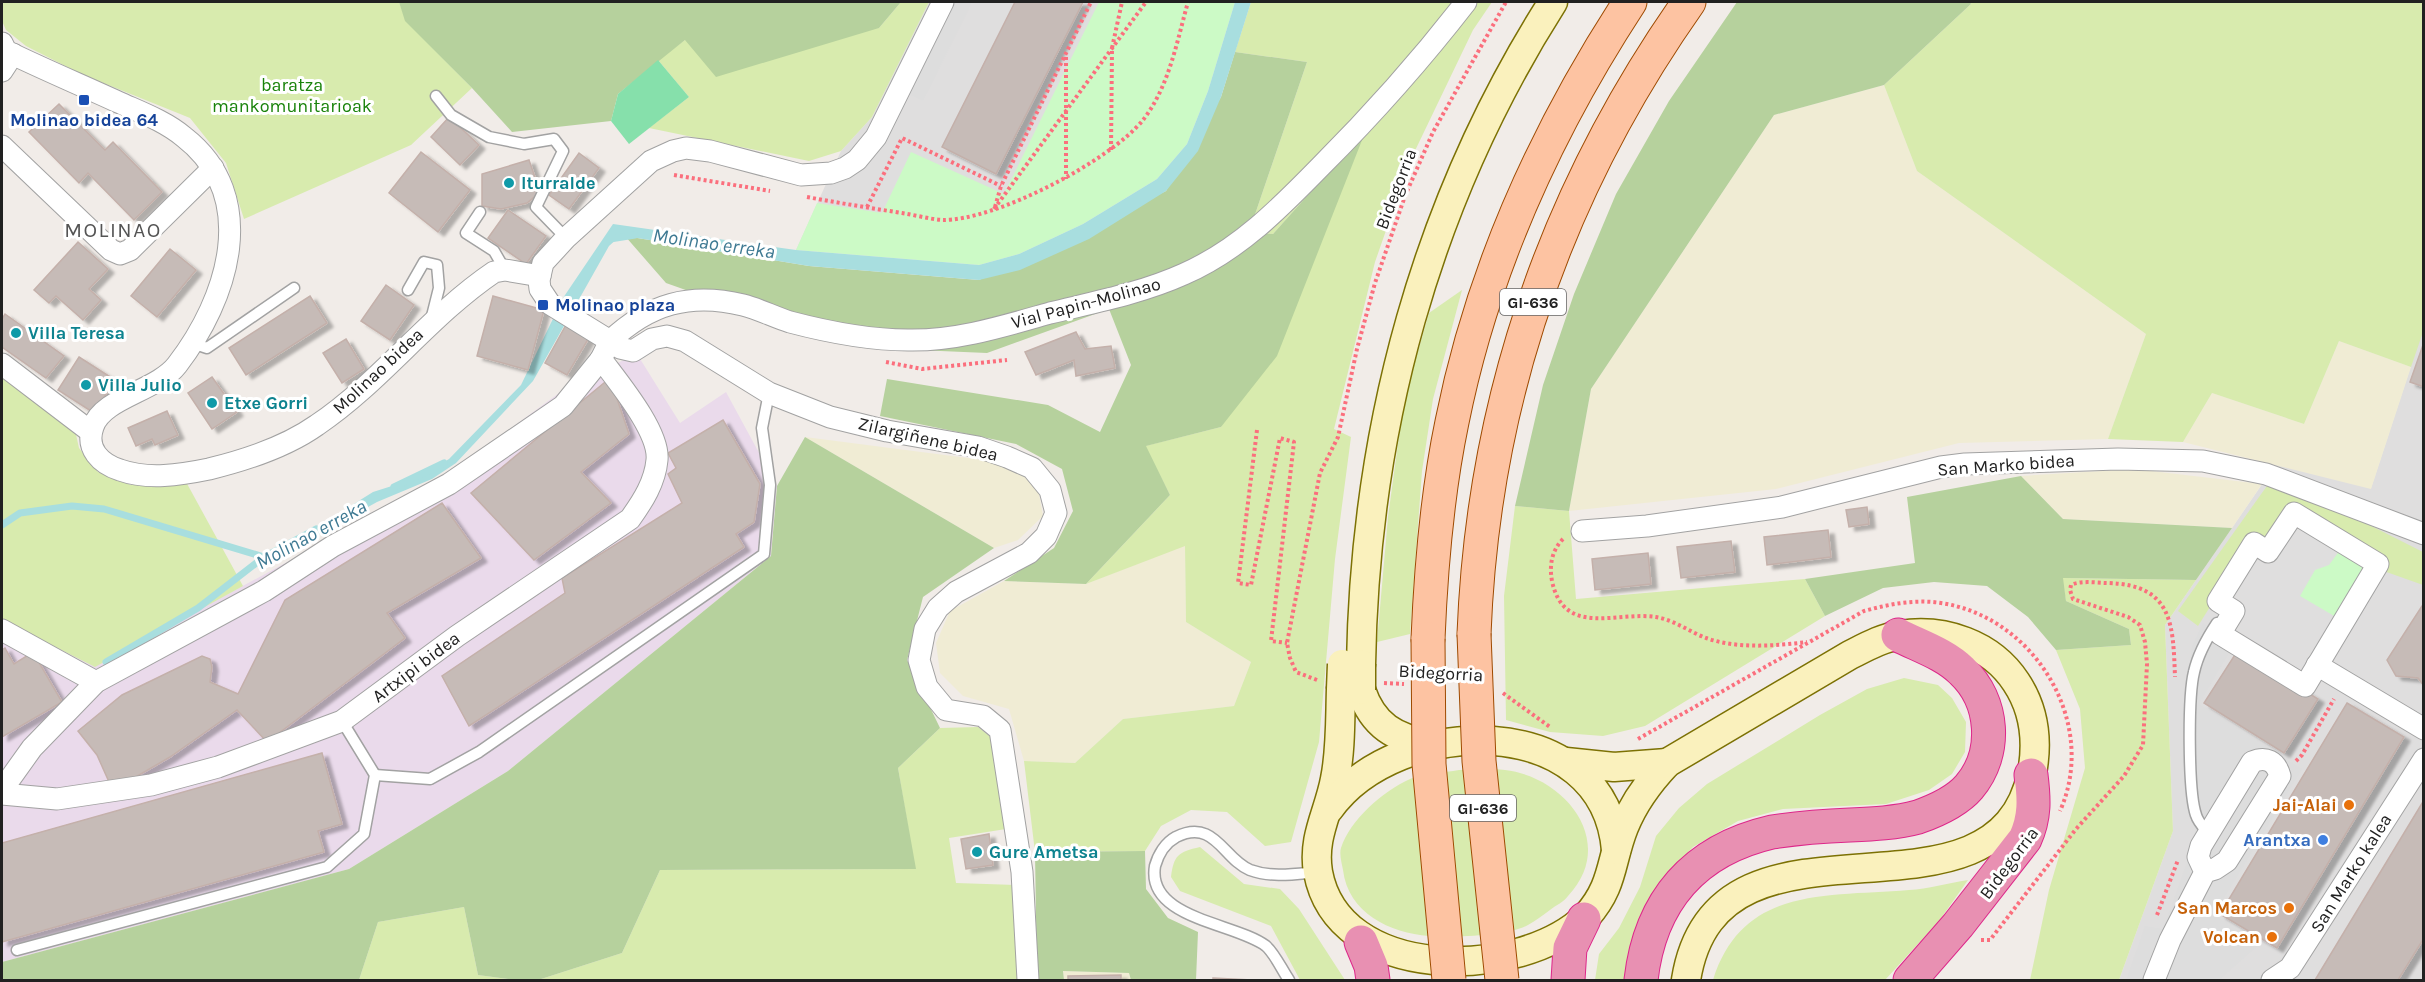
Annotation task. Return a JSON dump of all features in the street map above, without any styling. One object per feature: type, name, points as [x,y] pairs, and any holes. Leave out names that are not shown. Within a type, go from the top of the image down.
[{"type":"highway","points":[[1641,981],[1644,956],[1658,914],[1684,879],[1716,852],[1754,836],[1773,832],[1902,821],[1932,811],[1968,789],[1977,777],[1988,749],[1988,720],[1972,681],[1951,662],[1898,635]]},
{"type":"highway","points":[[1910,981],[1958,925],[2025,839],[2033,823],[2031,775]]},
{"type":"highway","points":[[1568,981],[1570,948],[1584,919]]},
{"type":"highway","points":[[1360,942],[1371,966],[1373,981]]},
{"type":"main road","name":"GI-636","points":[[1449,981],[1429,764],[1428,639],[1433,547],[1442,475],[1467,358],[1488,291],[1521,204],[1553,134],[1583,78],[1630,2]]},
{"type":"main road","name":"GI-636","points":[[1502,981],[1479,761],[1474,634],[1479,549],[1488,488],[1514,366],[1532,305],[1571,205],[1623,102],[1689,2]]},
{"type":"street","points":[[505,270],[540,276],[543,263],[566,238],[641,169],[661,155],[686,148],[710,151],[801,175],[824,174],[845,168],[862,154],[876,137],[943,2]]},
{"type":"street","name":"Vial Papin-Molinao","points":[[606,350],[627,325],[659,307],[684,301],[711,300],[743,305],[787,321],[843,334],[909,340],[946,338],[982,331],[1137,290],[1185,274],[1222,253],[1271,216],[1370,117],[1429,50],[1466,2]]},
{"type":"street","points":[[1431,745],[1407,740],[1381,724],[1365,702],[1352,678],[1351,533],[1358,473],[1371,399],[1390,323],[1419,232],[1477,96],[1532,2]]},
{"type":"street","points":[[1319,829],[1338,798],[1366,773],[1394,758],[1431,745],[1460,741],[1506,743],[1544,753],[1564,762],[1581,772],[1596,789],[1615,828],[1614,869],[1607,888],[1584,919],[1565,934],[1524,956],[1463,967],[1431,966],[1381,953],[1360,942],[1335,917],[1325,900],[1316,857],[1319,829],[1335,780],[1365,584],[1377,474],[1389,401],[1407,328],[1435,239],[1464,168],[1494,104],[1553,2]]},
{"type":"street","points":[[2,364],[91,432],[93,424],[103,411],[150,387],[176,368],[203,324],[217,292],[228,259],[231,220],[226,198],[213,168],[184,137],[155,119],[5,56]]},
{"type":"street","points":[[2,146],[111,250],[120,254],[130,250],[213,168]]},
{"type":"street","name":"Molinao bidea","points":[[91,432],[92,448],[96,456],[103,463],[128,473],[160,476],[226,465],[258,455],[316,426],[357,395],[430,323],[489,275],[505,270]]},
{"type":"street","name":"Artxipi bidea","points":[[540,276],[540,289],[544,297],[555,308],[575,320],[606,350],[650,431],[657,459],[646,496],[630,519],[457,636],[342,721],[218,767],[152,785],[57,799],[2,792],[32,748],[96,682],[264,591],[333,546],[449,484],[563,406],[606,350]]},
{"type":"street","name":"Zilargiñene bidea","points":[[606,350],[620,348],[633,351],[652,339],[667,336],[685,341],[769,393],[830,417],[887,431],[978,447],[1007,457],[1032,468],[1050,490],[1056,513],[1046,536],[1029,553],[956,592],[938,608],[925,629],[919,660],[927,687],[946,710],[983,716],[1000,730],[1022,872],[1028,981]]},
{"type":"street","name":"San Marko bidea","points":[[1582,531],[1647,526],[1782,507],[1941,467],[1965,464],[2118,459],[2203,461],[2266,474],[2424,534]]},
{"type":"street","points":[[2294,513],[2378,564],[2317,665],[2305,686],[2220,634],[2234,610],[2218,601],[2254,543],[2268,552],[2294,513]]},
{"type":"street","points":[[2,630],[96,682]]},
{"type":"street","points":[[1616,850],[1636,802],[1667,763],[1850,655],[1879,641],[1898,635],[1918,633],[1954,637],[1987,653],[2002,666],[2020,690],[2032,719],[2035,740],[2031,775],[2025,797],[2012,817],[1995,836],[1974,849],[1951,858],[1783,877],[1757,885],[1735,897],[1717,912],[1697,941],[1688,965],[1686,981]]},
{"type":"street","points":[[2317,665],[2424,729]]},
{"type":"street","points":[[2154,981],[2171,936],[2205,872],[2227,861],[2280,776],[2278,767],[2271,761],[2261,758],[2252,762],[2201,846],[2198,857],[2205,872]]},
{"type":"street","name":"San Marko kalea","points":[[2272,981],[2289,974],[2424,759]]},
{"type":"street","points":[[1564,762],[1614,767],[1667,763]]},
{"type":"lane","points":[[436,96],[451,115],[489,137],[524,144],[554,139],[563,151],[536,207],[566,238]]},
{"type":"lane","points":[[480,212],[466,233],[494,251],[505,270]]},
{"type":"lane","points":[[408,290],[424,262],[437,265],[439,288],[430,323]]},
{"type":"lane","points":[[192,343],[207,348],[294,288]]},
{"type":"lane","points":[[375,775],[430,779],[479,752],[764,554],[770,485],[762,428],[769,393]]},
{"type":"lane","points":[[2209,834],[2196,815],[2192,779],[2191,697],[2193,673],[2204,643],[2217,622]]},
{"type":"lane","points":[[17,950],[327,867],[364,834],[375,775],[342,721]]},
{"type":"lane","points":[[1289,981],[1267,947],[1248,936],[1193,916],[1173,906],[1158,891],[1154,877],[1156,864],[1162,849],[1176,837],[1195,833],[1213,837],[1247,869],[1270,876],[1318,872]]},
{"type":"path","points":[[994,209],[1001,186],[1092,2]]},
{"type":"path","points":[[1110,150],[1112,48],[1122,2]]},
{"type":"path","points":[[994,209],[1146,2]]},
{"type":"path","points":[[799,196],[943,220],[994,209],[1066,179],[1110,150],[1142,121],[1159,94],[1170,66],[1188,2]]},
{"type":"path","name":"Bidegorria","points":[[1416,685],[1352,678],[1313,680],[1296,672],[1287,643],[1320,473],[1338,437],[1357,349],[1375,283],[1406,196],[1433,132],[1506,2]]},
{"type":"path","points":[[1066,54],[1066,179]]},
{"type":"path","points":[[867,207],[902,138],[1001,186]]},
{"type":"path","points":[[641,169],[776,192]]},
{"type":"path","name":"Bidegorria","points":[[1257,430],[1238,583],[1251,585],[1280,438],[1294,442],[1271,640],[1287,643]]},
{"type":"path","points":[[1582,531],[1566,536],[1556,546],[1552,559],[1551,578],[1555,593],[1571,613],[1595,619],[1654,617],[1708,639],[1750,645],[1810,642]]},
{"type":"path","name":"Bidegorria","points":[[1978,940],[1990,940],[2076,829],[2124,776],[2143,745],[2147,664],[2142,631],[2128,617],[2073,599],[2071,585],[2078,582],[2119,583],[2136,587],[2152,595],[2161,603],[2169,616],[2174,638],[2176,684]]},
{"type":"path","name":"Bidegorria","points":[[1637,739],[1652,733],[1864,611],[1889,604],[1916,601],[1942,603],[1965,609],[2001,626],[2021,642],[2040,662],[2063,705],[2070,731],[2071,762],[2070,778],[2057,819]]},
{"type":"path","points":[[2280,776],[2302,755],[2344,682]]},
{"type":"path","name":"Bidegorria","points":[[1496,689],[1558,731]]},
{"type":"path","points":[[2171,936],[2151,929],[2179,858]]},
{"type":"shaded area","points":[[929,2],[1235,2],[1157,179],[796,250],[841,151],[872,117]]},
{"type":"shaded area","points":[[954,2],[972,2],[923,101],[908,94]]},
{"type":"shaded area","points":[[1884,85],[1917,171],[2146,334],[2108,439],[1959,443],[1776,489],[1569,511],[1591,389],[1774,115]]},
{"type":"shaded area","points":[[2423,329],[2423,980],[2119,980],[2173,831],[2165,625],[2276,464],[2371,488]]},
{"type":"shaded area","points":[[2339,341],[2411,367],[2371,489],[2183,442],[2212,393],[2304,424]]},
{"type":"shaded area","points":[[637,354],[680,423],[726,392],[777,486],[771,556],[508,771],[349,869],[2,962],[2,627],[14,626],[95,666],[446,476],[570,385]]},
{"type":"shaded area","points":[[805,437],[991,461],[1017,468],[1037,483],[1043,516],[1018,540],[994,548]]},
{"type":"shaded area","points":[[2134,469],[2262,484],[2232,528],[2063,519],[2021,476]]},
{"type":"shaded area","points":[[1185,545],[1186,622],[1251,662],[1234,706],[1123,719],[1075,763],[1024,761],[1009,709],[963,696],[940,673],[936,643],[950,611],[1004,581],[1086,584]]},
{"type":"shaded area","points":[[2203,623],[2232,648],[2199,704],[2302,769],[2214,915],[2260,944],[2219,980],[2126,980],[2145,926],[2163,929],[2196,837],[2188,780],[2186,701],[2192,646]]},
{"type":"shaded area","points":[[1063,971],[1129,973],[1131,980],[1064,980]]},
{"type":"green space","name":"baratza mankomunitarioak","points":[[2,2],[399,2],[406,21],[472,88],[411,145],[244,219],[226,163],[190,118],[81,74],[26,46],[6,30],[2,21]]},
{"type":"green space","points":[[399,2],[901,2],[879,28],[716,77],[685,40],[618,94],[611,121],[512,132],[405,21]]},
{"type":"green space","points":[[901,2],[929,2],[872,117],[841,151],[809,161],[649,128],[689,97],[658,60],[685,40],[879,28]]},
{"type":"green space","points":[[1099,2],[1235,2],[1208,91],[1187,144],[1157,179],[1083,224],[1019,254],[979,265],[796,250],[817,203],[882,213],[911,152],[1004,194]]},
{"type":"green space","points":[[1251,2],[1492,2],[1473,30],[1411,159],[1375,262],[1334,429],[1351,437],[1335,559],[1319,742],[1291,842],[1265,846],[1227,812],[1191,810],[1161,826],[1145,851],[1035,852],[1024,761],[1075,763],[1123,719],[1234,706],[1251,662],[1186,622],[1185,546],[1086,584],[1170,495],[1145,446],[1221,427],[1364,132],[1273,234],[1249,232],[1307,62],[1235,52]]},
{"type":"green space","points":[[1737,2],[1970,2],[1971,4],[1884,85],[1774,115],[1591,389],[1569,511],[1515,506],[1543,385],[1574,294],[1616,194],[1669,101]]},
{"type":"green space","points":[[1970,2],[2423,2],[2424,329],[2411,367],[2339,341],[2304,424],[2212,393],[2183,442],[2108,439],[2146,334],[1917,171],[1884,85],[1971,4]]},
{"type":"green space","points":[[1235,52],[1307,62],[1249,232],[1273,234],[1366,130],[1277,356],[1221,427],[1146,446],[1170,495],[1086,584],[1004,581],[1054,548],[1073,511],[1062,469],[1016,444],[880,416],[887,379],[1048,405],[1100,432],[1131,365],[1109,309],[987,353],[894,349],[793,328],[666,283],[625,236],[809,266],[979,280],[1166,191],[1221,97]]},
{"type":"green space","points":[[658,60],[689,97],[629,144],[611,121],[618,94]]},
{"type":"green space","points":[[1462,290],[1433,399],[1422,471],[1410,634],[1377,642],[1388,517],[1404,400],[1429,313]]},
{"type":"green space","points":[[2,375],[75,430],[79,448],[98,472],[131,485],[185,480],[243,586],[95,667],[14,626],[2,627]]},
{"type":"green space","points":[[805,437],[994,548],[923,597],[907,660],[940,728],[898,768],[916,869],[660,870],[622,953],[538,980],[515,980],[478,975],[464,907],[378,922],[359,980],[2,980],[2,962],[349,869],[508,771],[771,556],[777,486]]},
{"type":"green space","points":[[2021,476],[2063,519],[2232,528],[2196,580],[2063,578],[2066,601],[2129,629],[2131,645],[2056,650],[2028,617],[1987,586],[1934,582],[1883,588],[1825,616],[1805,579],[1915,563],[1907,497]]},
{"type":"green space","points":[[2269,483],[2295,497],[2300,490],[2423,552],[2423,585],[2378,569],[2292,508],[2267,547],[2253,538],[2198,626],[2178,611]]},
{"type":"green space","points":[[1515,506],[1569,511],[1576,599],[1805,579],[1825,616],[1645,726],[1603,736],[1550,732],[1506,720],[1504,596]]},
{"type":"green space","points":[[2340,550],[2371,566],[2341,620],[2300,596],[2315,570],[2329,565]]},
{"type":"green space","points":[[2062,578],[2196,580],[2165,625],[2173,831],[2119,980],[2030,980],[2049,890],[2085,768],[2080,709],[2056,650],[2131,645],[2129,629],[2066,601]]},
{"type":"green space","points":[[1904,678],[1938,685],[1952,698],[1966,722],[1965,752],[1952,774],[1929,790],[1886,804],[1783,809],[1738,821],[1693,847],[1657,886],[1635,935],[1629,980],[1595,980],[1599,954],[1619,928],[1640,887],[1656,836],[1679,808],[1707,784],[1820,715],[1867,689]]},
{"type":"green space","points":[[978,727],[992,738],[1006,829],[949,838],[956,883],[1016,885],[1020,980],[538,980],[622,953],[660,870],[915,869],[898,768],[940,728]]},
{"type":"green space","points":[[1499,769],[1527,775],[1548,785],[1565,799],[1578,816],[1586,835],[1588,855],[1582,876],[1564,900],[1531,923],[1507,932],[1439,937],[1414,934],[1386,925],[1362,909],[1353,898],[1341,862],[1340,853],[1345,837],[1369,808],[1400,784],[1421,775],[1459,770]]},
{"type":"green space","points":[[1200,847],[1244,884],[1280,889],[1299,909],[1345,980],[1300,980],[1271,926],[1180,891],[1171,877],[1176,859],[1182,853]]},
{"type":"green space","points":[[1145,851],[1146,889],[1168,918],[1198,932],[1196,980],[1131,980],[1129,973],[1063,971],[1064,980],[1037,980],[1035,852]]},
{"type":"green space","points":[[1968,880],[1939,921],[1885,980],[1713,980],[1727,949],[1745,927],[1767,912],[1792,902],[1819,897],[1916,889]]},
{"type":"green space","points":[[464,907],[478,975],[515,980],[359,980],[378,922]]},
{"type":"water","points":[[1235,2],[1251,2],[1221,97],[1198,151],[1166,191],[1089,239],[1020,270],[979,280],[809,266],[625,236],[619,237],[609,246],[533,381],[456,463],[432,479],[377,502],[291,550],[285,547],[373,492],[417,478],[449,459],[521,385],[563,298],[613,224],[796,250],[979,265],[1019,254],[1083,224],[1157,179],[1187,144],[1208,91]]},
{"type":"building","points":[[1015,2],[1083,2],[996,174],[942,147]]},
{"type":"building","points":[[59,104],[105,150],[113,142],[162,192],[134,220],[88,173],[79,183],[29,132]]},
{"type":"building","points":[[449,117],[479,145],[460,165],[431,137]]},
{"type":"building","points":[[421,152],[470,190],[438,232],[389,193]]},
{"type":"building","points":[[579,153],[599,168],[569,209],[549,195]]},
{"type":"building","name":"Iturralde","points":[[529,160],[540,192],[527,203],[501,209],[482,206],[482,174]]},
{"type":"building","points":[[508,210],[546,236],[526,264],[488,238]]},
{"type":"building","points":[[78,242],[108,269],[89,289],[101,300],[83,320],[56,296],[49,303],[34,290]]},
{"type":"building","points":[[170,249],[196,270],[157,317],[131,296]]},
{"type":"building","points":[[386,285],[414,305],[390,340],[361,321]]},
{"type":"building","points":[[310,296],[327,323],[246,375],[229,348]]},
{"type":"building","points":[[493,296],[544,310],[528,370],[477,356]]},
{"type":"building","name":"Villa Teresa","points":[[5,314],[64,356],[46,378],[2,347],[2,319]]},
{"type":"building","points":[[567,323],[590,336],[567,375],[545,363]]},
{"type":"building","points":[[1076,332],[1085,349],[1111,346],[1115,368],[1076,376],[1074,360],[1036,375],[1025,352]]},
{"type":"building","points":[[346,339],[364,369],[342,383],[323,353]]},
{"type":"building","points":[[2424,342],[2424,387],[2410,382]]},
{"type":"building","name":"Villa Julio","points":[[79,357],[115,380],[94,413],[58,390]]},
{"type":"building","name":"Etxe Gorri","points":[[212,377],[237,412],[212,429],[188,393]]},
{"type":"building","points":[[610,378],[629,434],[581,472],[611,503],[534,560],[471,493]]},
{"type":"building","points":[[167,411],[178,435],[155,445],[152,439],[136,446],[128,428]]},
{"type":"building","points":[[723,420],[760,484],[754,522],[736,534],[744,547],[469,726],[442,676],[565,593],[562,578],[682,503],[668,474],[676,468],[668,453]]},
{"type":"building","points":[[442,503],[481,558],[387,613],[405,638],[267,742],[237,710],[170,757],[134,778],[109,782],[97,755],[78,731],[122,695],[202,656],[210,659],[212,667],[210,682],[238,694],[285,600]]},
{"type":"building","points":[[1867,507],[1869,524],[1849,527],[1846,510]]},
{"type":"building","points":[[1828,530],[1831,557],[1767,565],[1764,537]]},
{"type":"building","points":[[1731,541],[1735,572],[1681,578],[1677,547]]},
{"type":"building","points":[[1648,553],[1651,584],[1595,590],[1592,559]]},
{"type":"building","points":[[2424,606],[2424,686],[2418,678],[2396,676],[2387,660]]},
{"type":"building","points":[[5,648],[14,664],[33,652],[62,702],[2,737],[2,650]]},
{"type":"building","points":[[2238,650],[2318,699],[2284,753],[2204,703]]},
{"type":"building","points":[[2347,703],[2404,737],[2277,948],[2220,914]]},
{"type":"building","points":[[322,753],[342,824],[318,831],[324,852],[2,942],[2,843]]},
{"type":"building","points":[[2424,800],[2424,938],[2398,980],[2315,980]]},
{"type":"building","name":"Gure Ametsa","points":[[989,834],[993,865],[966,869],[961,839]]},
{"type":"building","points":[[1121,975],[1121,980],[1068,980],[1068,976]]},
{"type":"building","points":[[1213,978],[1252,980],[1213,980]]},
{"type":"waterway","name":"Molinao erreka","points":[[610,239],[635,235]]},
{"type":"waterway","name":"Molinao erreka","points":[[394,487],[444,463]]},
{"type":"waterway","points":[[2,525],[20,513],[72,506],[104,509],[264,557]]},
{"type":"waterway","name":"Molinao erreka","points":[[106,662],[198,608],[264,557],[316,529]]},
{"type":"place","name":"Molinao bidea 64","points":[[84,100]]},
{"type":"place","name":"Iturralde","points":[[509,183]]},
{"type":"place","name":"Molinao plaza","points":[[543,305]]},
{"type":"place","name":"Villa Teresa","points":[[16,333]]},
{"type":"place","name":"Villa Julio","points":[[86,385]]},
{"type":"place","name":"Etxe Gorri","points":[[212,403]]},
{"type":"place","name":"Jai-Alai","points":[[2349,805]]},
{"type":"place","name":"Arantxa","points":[[2323,840]]},
{"type":"place","name":"Gure Ametsa","points":[[977,852]]},
{"type":"place","name":"San Marcos","points":[[2289,908]]},
{"type":"place","name":"Volcan","points":[[2272,937]]},
{"type":"district","name":"MOLINAO","points":[[113,230]]}]
